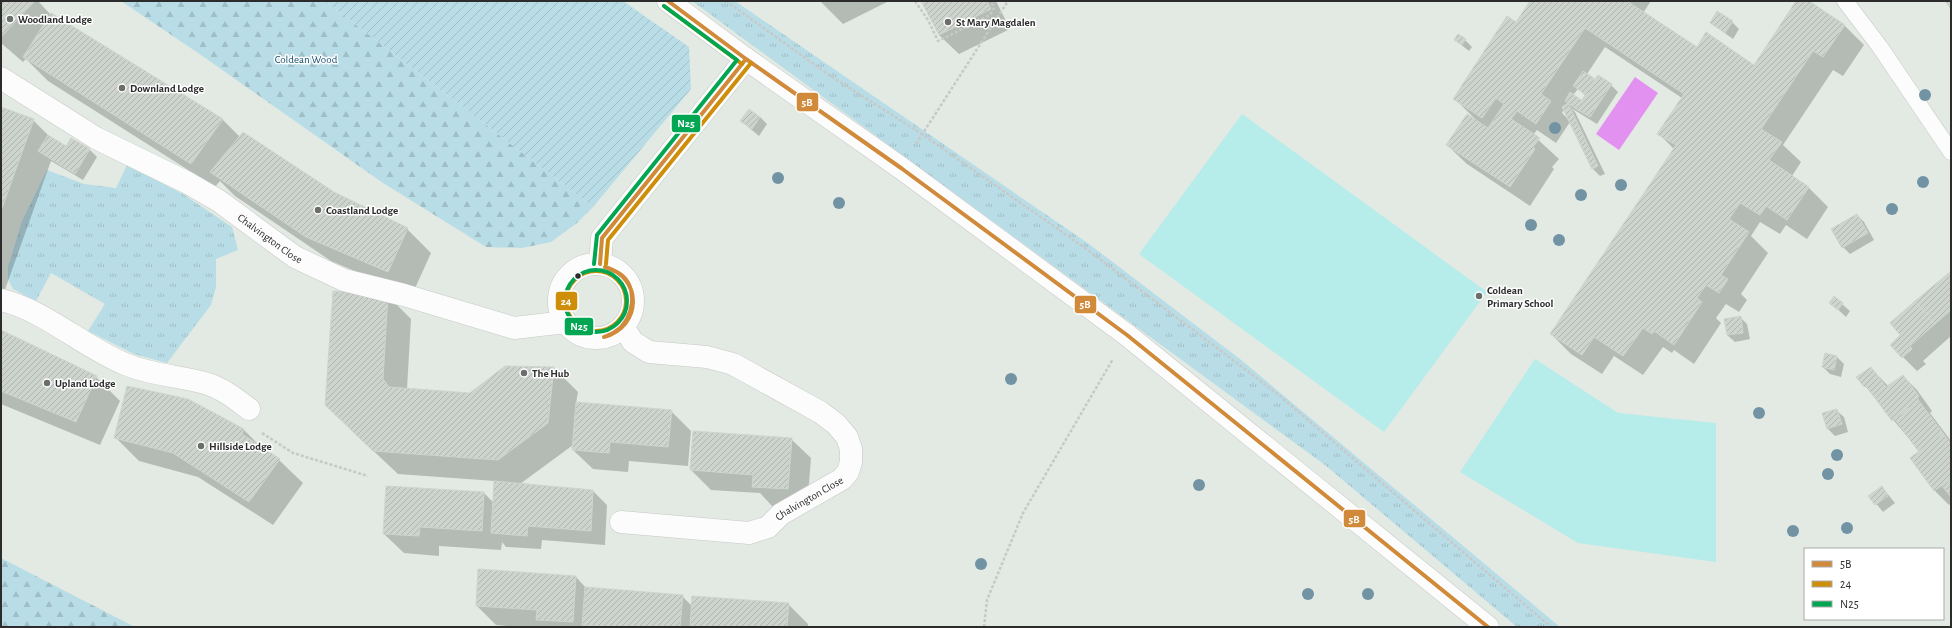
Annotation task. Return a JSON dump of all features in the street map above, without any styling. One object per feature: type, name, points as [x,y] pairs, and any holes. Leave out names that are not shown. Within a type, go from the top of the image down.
[{"type":"street","points":[[668,1],[746,59],[901,168],[1126,335],[1488,627]]},
{"type":"street","points":[[600,264],[602,238],[746,59]]},
{"type":"street","name":"Chalvington Close","points":[[1,78],[96,138],[188,183],[213,198],[295,257],[344,280],[404,294],[514,328],[566,322]]},
{"type":"street","points":[[600,264],[612,267],[622,274],[629,283],[633,294],[633,306],[630,317],[623,327],[614,334],[593,338],[578,332],[566,322],[560,311],[562,288],[568,277],[583,267],[600,264]]},
{"type":"street","points":[[1,300],[13,303],[48,320],[95,350],[126,364],[145,371],[206,383],[228,394],[250,409]]},
{"type":"street","name":"Chalvington Close","points":[[621,522],[749,533],[768,527],[782,514],[842,479],[848,472],[851,462],[851,449],[847,437],[836,424],[820,412],[733,364],[707,357],[649,352],[633,342],[623,327]]},
{"type":"lane","points":[[1845,1],[1880,47],[1951,152]]},
{"type":"path","points":[[726,1],[829,75],[922,134],[1085,248],[1276,392],[1551,627]]},
{"type":"path","points":[[915,1],[928,20],[938,41],[990,16],[994,8],[991,1]]},
{"type":"path","points":[[901,168],[1008,1]]},
{"type":"path","points":[[984,627],[987,600],[1023,513],[1126,335]]},
{"type":"path","points":[[258,430],[293,453],[368,476]]},
{"type":"green space","name":"Coldean Wood","points":[[121,1],[325,1],[593,207],[577,223],[551,242],[522,248],[486,247],[383,183],[201,55]]},
{"type":"green space","points":[[325,1],[623,1],[689,47],[691,89],[593,207]]},
{"type":"green space","points":[[692,1],[735,1],[1089,244],[1240,359],[1560,627],[1517,627],[1325,465]]},
{"type":"green space","points":[[127,165],[183,194],[232,227],[238,250],[216,259],[216,287],[211,305],[167,363],[134,354],[88,331],[105,304],[51,273],[36,301],[13,289],[8,279],[8,267],[22,221],[47,170],[84,184],[116,188]]},
{"type":"green space","points":[[1,558],[131,625],[136,627],[1,627]]},
{"type":"shaded area","points":[[1635,77],[1658,93],[1619,150],[1596,134]]},
{"type":"shaded area","points":[[1242,114],[1487,292],[1384,432],[1139,254]]},
{"type":"shaded area","points":[[1535,359],[1618,413],[1716,423],[1716,562],[1578,543],[1460,472]]},
{"type":"building","name":"Woodland Lodge","points":[[1,1],[35,1],[1,37]]},
{"type":"building","name":"St Mary Magdalen","points":[[921,1],[987,1],[991,9],[939,35]]},
{"type":"building","name":"Coldean Primary School","points":[[1530,1],[1627,1],[1697,47],[1706,32],[1754,65],[1796,1],[1809,1],[1845,25],[1823,57],[1813,51],[1761,129],[1782,142],[1769,160],[1809,187],[1787,220],[1766,206],[1760,215],[1740,203],[1729,219],[1749,232],[1721,275],[1728,279],[1719,293],[1706,285],[1697,298],[1702,302],[1674,345],[1654,331],[1652,334],[1643,328],[1623,356],[1594,337],[1582,355],[1550,334],[1676,145],[1657,134],[1684,94],[1585,28],[1541,94],[1551,101],[1536,124],[1517,111],[1511,119],[1540,138],[1533,147],[1535,149],[1510,187],[1446,145],[1467,114],[1488,128],[1504,104],[1496,98],[1482,118],[1453,99],[1507,16],[1516,22]]},
{"type":"building","points":[[1945,1],[1951,1],[1951,9]]},
{"type":"building","points":[[1717,11],[1733,21],[1725,33],[1710,23]]},
{"type":"building","name":"Downland Lodge","points":[[51,13],[223,119],[191,164],[23,57]]},
{"type":"building","points":[[1458,34],[1466,39],[1462,45],[1454,40]]},
{"type":"building","points":[[1583,71],[1595,79],[1585,94],[1573,86]]},
{"type":"building","points":[[1598,75],[1612,84],[1590,117],[1576,109]]},
{"type":"building","points":[[1570,92],[1581,100],[1576,109],[1565,101]]},
{"type":"building","points":[[1568,103],[1598,166],[1592,169],[1562,107]]},
{"type":"building","points":[[1,107],[34,119],[1,211]]},
{"type":"building","points":[[749,109],[760,117],[752,129],[740,121]]},
{"type":"building","name":"Coastland Lodge","points":[[243,132],[334,192],[408,228],[388,272],[306,237],[210,172]]},
{"type":"building","points":[[48,135],[66,146],[71,138],[90,149],[75,174],[38,151]]},
{"type":"building","points":[[1857,214],[1868,233],[1842,248],[1831,229]]},
{"type":"building","points":[[1950,272],[1951,310],[1935,324],[1915,301]]},
{"type":"building","name":"The Hub","points":[[333,291],[388,295],[383,379],[389,387],[470,393],[505,366],[554,367],[548,423],[498,460],[373,451],[325,405]]},
{"type":"building","points":[[1834,296],[1843,303],[1838,310],[1829,303]]},
{"type":"building","points":[[1915,301],[1935,324],[1910,346],[1912,349],[1902,358],[1890,345],[1900,335],[1890,323]]},
{"type":"building","points":[[1741,316],[1743,333],[1727,335],[1724,319]]},
{"type":"building","name":"Upland Lodge","points":[[1,330],[97,376],[76,422],[1,391]]},
{"type":"building","points":[[1825,353],[1837,356],[1834,370],[1822,367]]},
{"type":"building","points":[[1871,367],[1886,387],[1903,375],[1919,396],[1917,398],[1919,401],[1892,421],[1866,386],[1864,387],[1856,377]]},
{"type":"building","name":"Hillside Lodge","points":[[127,386],[188,399],[244,429],[242,434],[280,459],[249,502],[173,453],[114,438]]},
{"type":"building","points":[[1919,401],[1943,433],[1919,452],[1894,418]]},
{"type":"building","points":[[576,402],[672,410],[668,447],[610,442],[609,453],[572,450]]},
{"type":"building","points":[[1837,409],[1842,424],[1827,429],[1822,413]]},
{"type":"building","points":[[693,431],[792,438],[788,489],[752,487],[753,475],[690,470]]},
{"type":"building","points":[[1943,433],[1951,444],[1951,479],[1934,491],[1910,458]]},
{"type":"building","points":[[1951,479],[1951,497],[1942,486]]},
{"type":"building","points":[[494,481],[593,490],[591,531],[528,526],[527,536],[491,533]]},
{"type":"building","points":[[386,486],[484,492],[482,531],[420,527],[419,536],[383,534]]},
{"type":"building","points":[[1882,486],[1888,496],[1875,505],[1868,496]]},
{"type":"building","points":[[478,569],[576,576],[573,622],[536,620],[537,610],[476,606]]},
{"type":"building","points":[[585,587],[683,595],[680,627],[609,627],[582,625]]},
{"type":"building","points":[[692,596],[789,603],[787,627],[690,627]]},
{"type":"transit line","name":"5B","points":[[668,1],[746,59],[901,168],[1127,335],[1488,627]]},
{"type":"transit line","name":"24","points":[[664,6],[742,64]]},
{"type":"transit line","name":"N25","points":[[594,264],[597,235],[737,60],[664,6]]},
{"type":"transit line","name":"5B","points":[[600,264],[602,238],[746,59]]},
{"type":"transit line","name":"24","points":[[606,264],[608,240],[751,63]]},
{"type":"transit line","name":"5B","points":[[604,337],[622,326],[627,319],[632,303],[630,287],[626,280],[620,274],[605,267]]},
{"type":"transit line","name":"5B","points":[[604,337],[617,332],[626,323],[631,313],[633,302],[631,291],[626,281],[617,272],[605,267]]},
{"type":"transit line","name":"N25","points":[[596,270],[613,275],[618,279],[622,284],[627,301],[622,318],[618,323],[613,327],[596,332],[579,327],[574,323],[570,318],[565,301],[570,284],[574,279],[579,275],[596,270]]},
{"type":"transit line","name":"24","points":[[596,271],[612,276],[617,280],[621,285],[626,301],[621,317],[617,322],[612,326],[596,331],[580,326],[575,322],[571,317],[566,301],[571,285],[575,280],[580,276],[596,271]]},
{"type":"place","name":"Woodland Lodge","points":[[10,19]]},
{"type":"place","name":"St Mary Magdalen","points":[[948,22]]},
{"type":"place","name":"Downland Lodge","points":[[122,88]]},
{"type":"place","name":"Coastland Lodge","points":[[318,210]]},
{"type":"place","name":"Coldean Primary School","points":[[1479,296]]},
{"type":"place","name":"The Hub","points":[[524,373]]},
{"type":"place","name":"Upland Lodge","points":[[47,383]]},
{"type":"place","name":"Hillside Lodge","points":[[201,446]]}]
